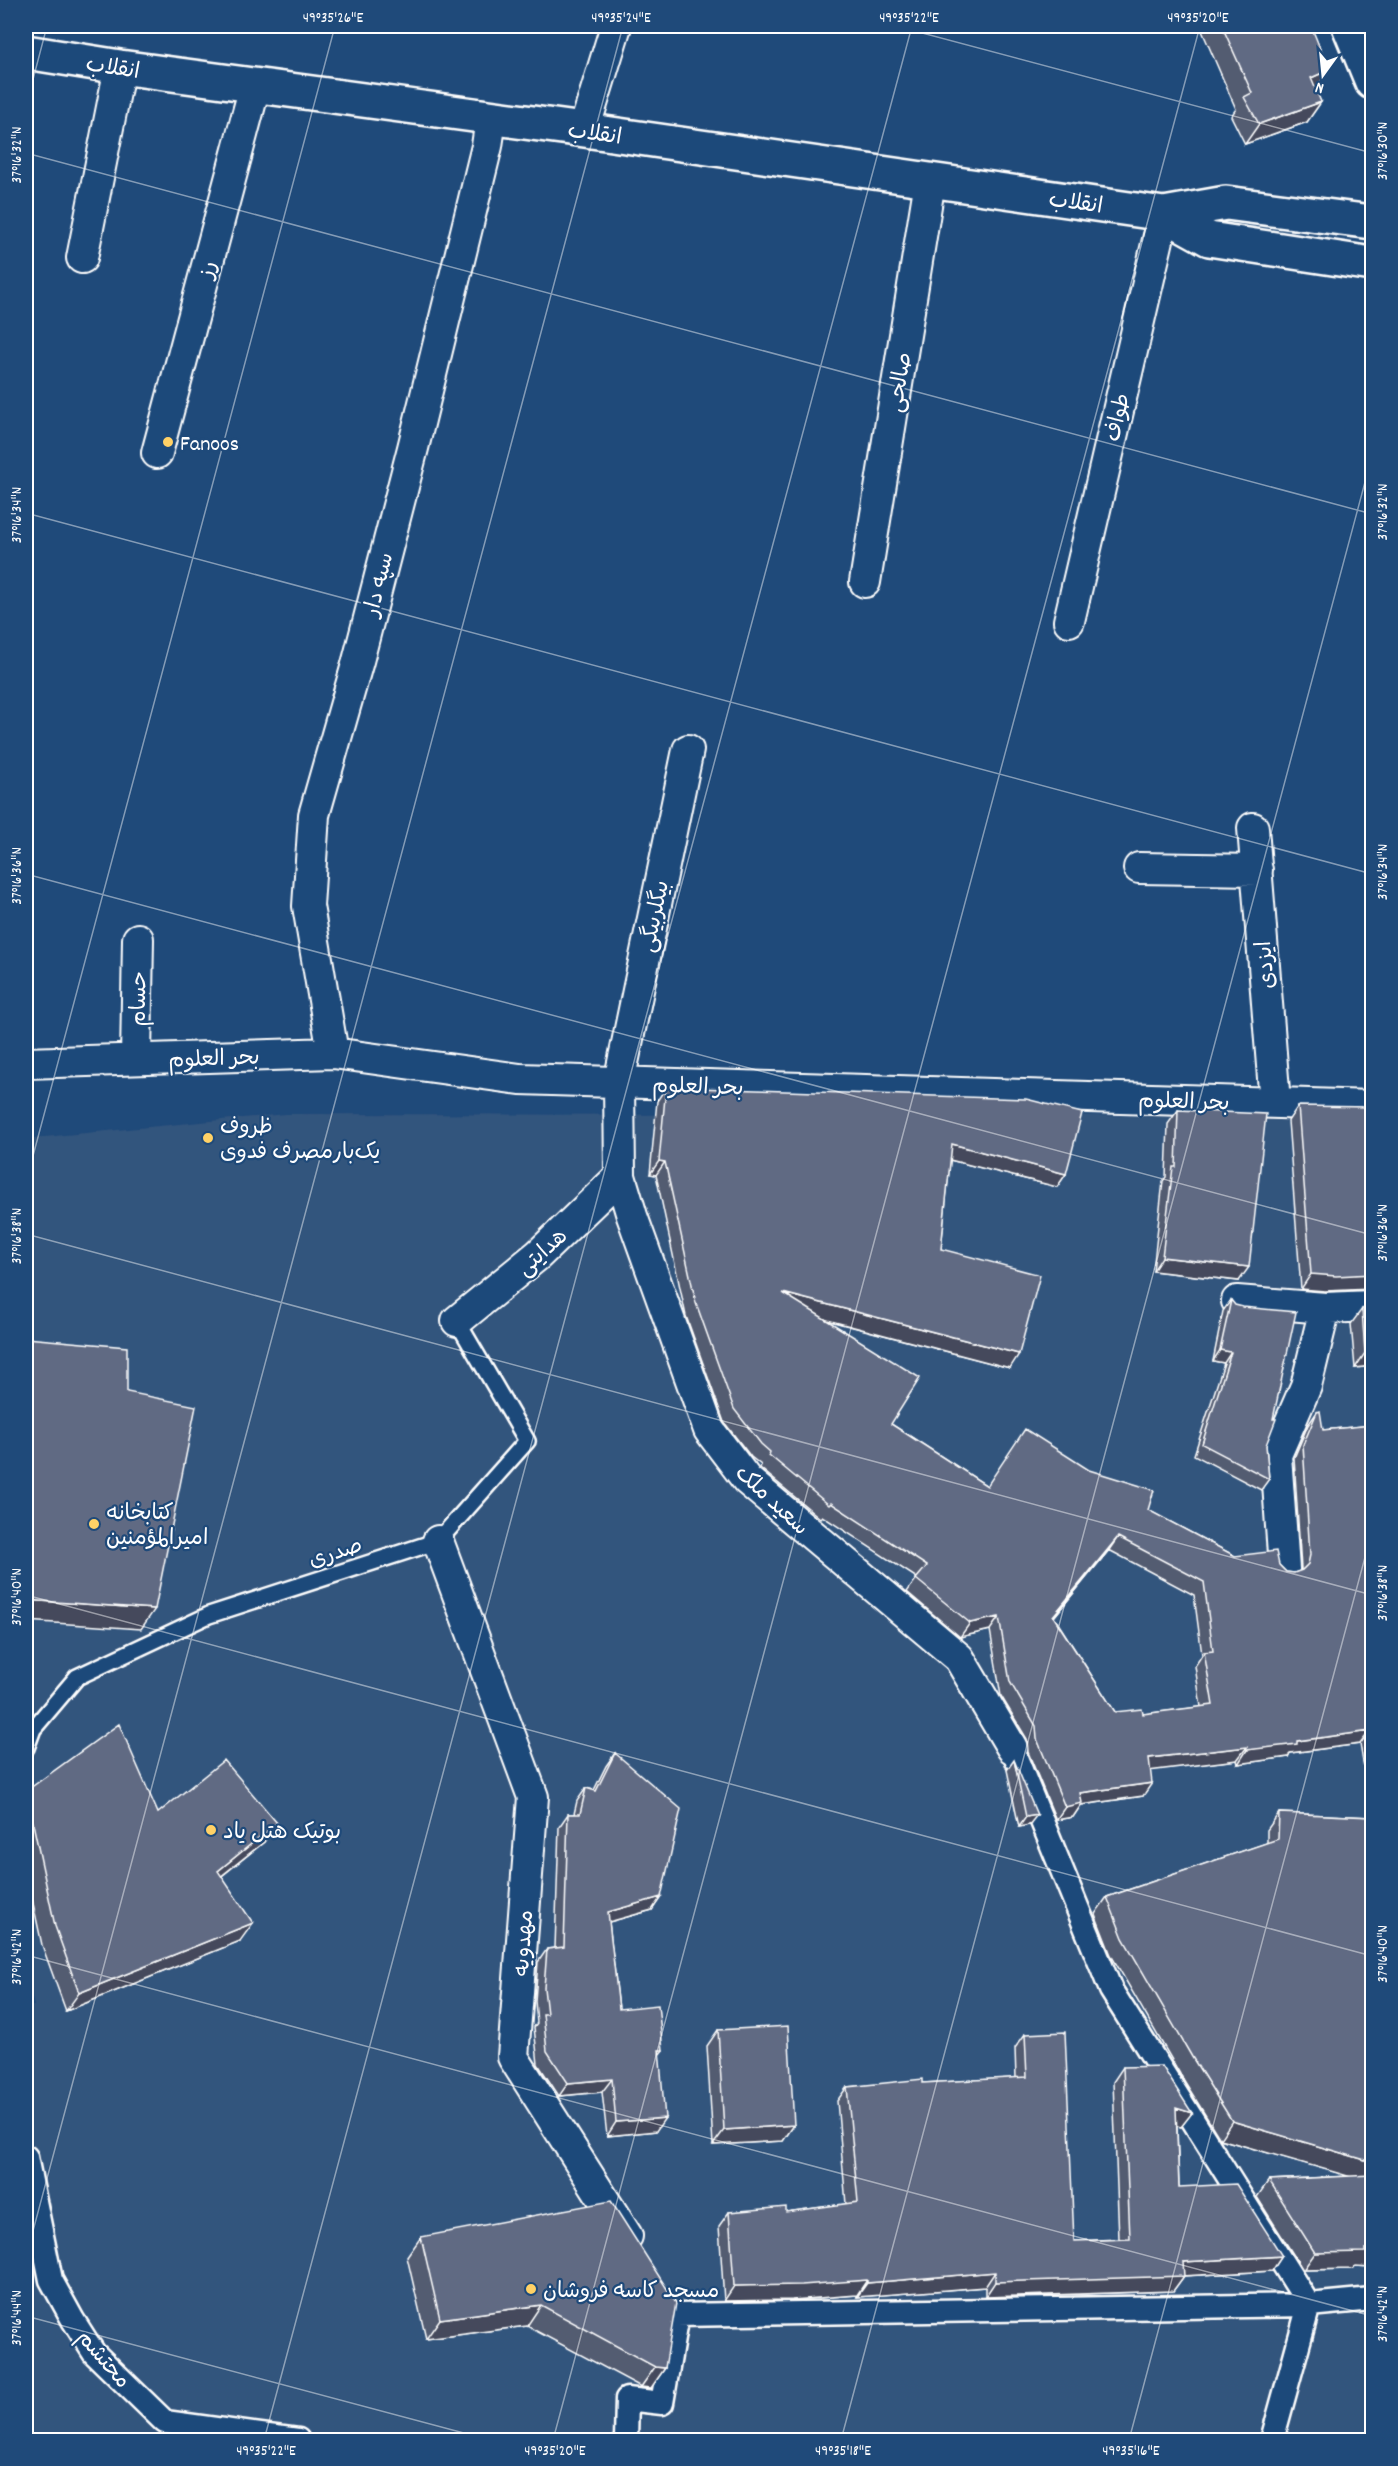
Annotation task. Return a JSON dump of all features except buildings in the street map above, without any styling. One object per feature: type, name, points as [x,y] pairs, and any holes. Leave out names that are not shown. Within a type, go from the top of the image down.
[{"type":"main road","points":[[1349,26],[1372,82]]},
{"type":"main road","name":"انقلاب","points":[[26,52],[1164,213],[1226,203],[1372,222]]},
{"type":"main road","name":"انقلاب","points":[[1164,213],[1209,239],[1372,264]]},
{"type":"street","points":[[584,130],[616,26]]},
{"type":"street","points":[[81,258],[120,67]]},
{"type":"street","name":"رز","points":[[157,453],[255,86]]},
{"type":"street","name":"سپه دار","points":[[333,1053],[308,906],[314,815],[358,661],[413,448],[487,146],[490,119]]},
{"type":"street","name":"صالحی","points":[[865,582],[930,181]]},
{"type":"street","name":"طواف","points":[[1069,621],[1164,213]]},
{"type":"street","name":"بیگلربیگی","points":[[619,1082],[688,750]]},
{"type":"street","name":"ایزدی","points":[[1253,828],[1275,1103]]},
{"type":"street","points":[[1139,868],[1257,870]]},
{"type":"street","name":"حسام","points":[[136,1059],[138,939]]},
{"type":"street","name":"بحر العلوم","points":[[26,1063],[333,1053],[520,1079],[1372,1106]]},
{"type":"street","name":"سعید ملک","points":[[619,1082],[620,1176],[632,1216],[709,1430],[747,1480],[959,1658],[1012,1748]]},
{"type":"street","name":"هدایتی","points":[[457,1321],[538,1255],[620,1176]]},
{"type":"street","points":[[1237,1301],[1325,1308],[1372,1306]]},
{"type":"street","points":[[1284,1569],[1276,1455],[1306,1386],[1325,1308]]},
{"type":"street","name":"مهدویه","points":[[438,1541],[533,1797],[513,2057],[639,2255]]},
{"type":"street","points":[[1012,1748],[1111,1990],[1309,2305],[1272,2440]]},
{"type":"street","name":"محتشم","points":[[26,2157],[51,2280],[94,2353],[164,2431],[298,2440]]},
{"type":"street","points":[[626,2440],[627,2399],[662,2403],[671,2305],[1309,2305],[1372,2299]]},
{"type":"lane","points":[[438,1541],[527,1441],[457,1321]]},
{"type":"lane","name":"صدری","points":[[26,1748],[33,1729],[77,1677],[209,1615],[438,1541]]},
{"type":"shaded area","points":[[285,1114],[1372,1116],[1372,2440],[26,2440],[26,2006],[34,2006],[26,1975],[26,1145],[34,1138]]},
{"type":"place","name":"Fanoos","points":[[168,442]]},
{"type":"place","name":"ظروف یک‌بارمصرف فدوی","points":[[208,1138]]},
{"type":"place","name":"کتابخانه امیرالمؤمنین","points":[[94,1524]]},
{"type":"place","name":"بوتیک هتل یاد","points":[[211,1830]]},
{"type":"place","name":"مسجد کاسه فروشان","points":[[531,2289]]}]
